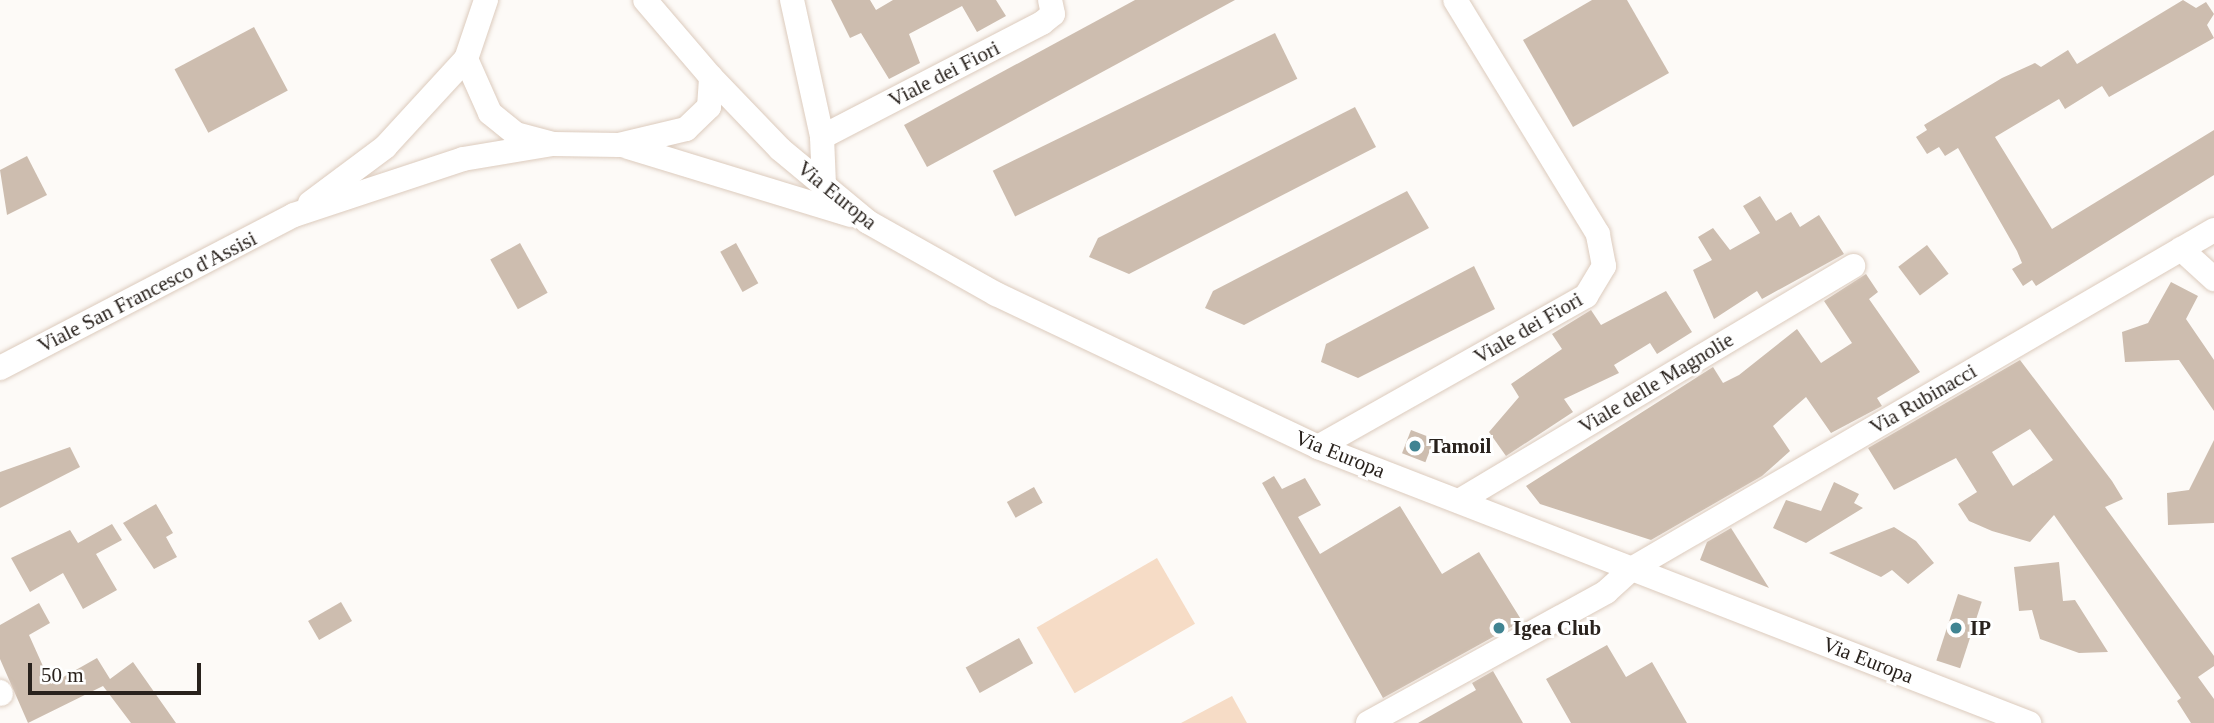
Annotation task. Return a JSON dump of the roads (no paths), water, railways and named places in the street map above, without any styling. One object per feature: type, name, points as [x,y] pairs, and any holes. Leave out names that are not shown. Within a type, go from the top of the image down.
[{"type":"street","name":"Via Europa","points":[[645,0],[711,77],[824,185],[868,222],[996,294],[1318,447],[2029,723]]},
{"type":"street","points":[[792,0],[822,137],[824,185]]},
{"type":"street","name":"Viale dei Fiori","points":[[822,137],[1042,23],[1053,14],[1050,0]]},
{"type":"street","name":"Viale dei Fiori","points":[[1318,447],[1586,296],[1604,266],[1598,234],[1455,0]]},
{"type":"street","points":[[485,1],[466,60],[490,113],[516,134],[553,144],[619,145],[660,138],[700,120],[709,107],[711,77]]},
{"type":"street","name":"Viale San Francesco d'Assisi","points":[[294,215],[385,147],[466,60]]},
{"type":"street","name":"Viale San Francesco d'Assisi","points":[[0,368],[294,215],[463,159],[553,144]]},
{"type":"street","points":[[619,145],[776,188],[868,222]]},
{"type":"street","name":"Via Rubinacci","points":[[1368,723],[1606,592],[1633,568],[2214,230]]},
{"type":"street","points":[[2181,249],[2214,279]]},
{"type":"street","name":"Viale delle Magnolie","points":[[1459,501],[1853,266]]},
{"type":"place","name":"Tamoil","points":[[1415,446]]},
{"type":"place","name":"Igea Club","points":[[1499,628]]},
{"type":"place","name":"IP","points":[[1956,628]]}]
